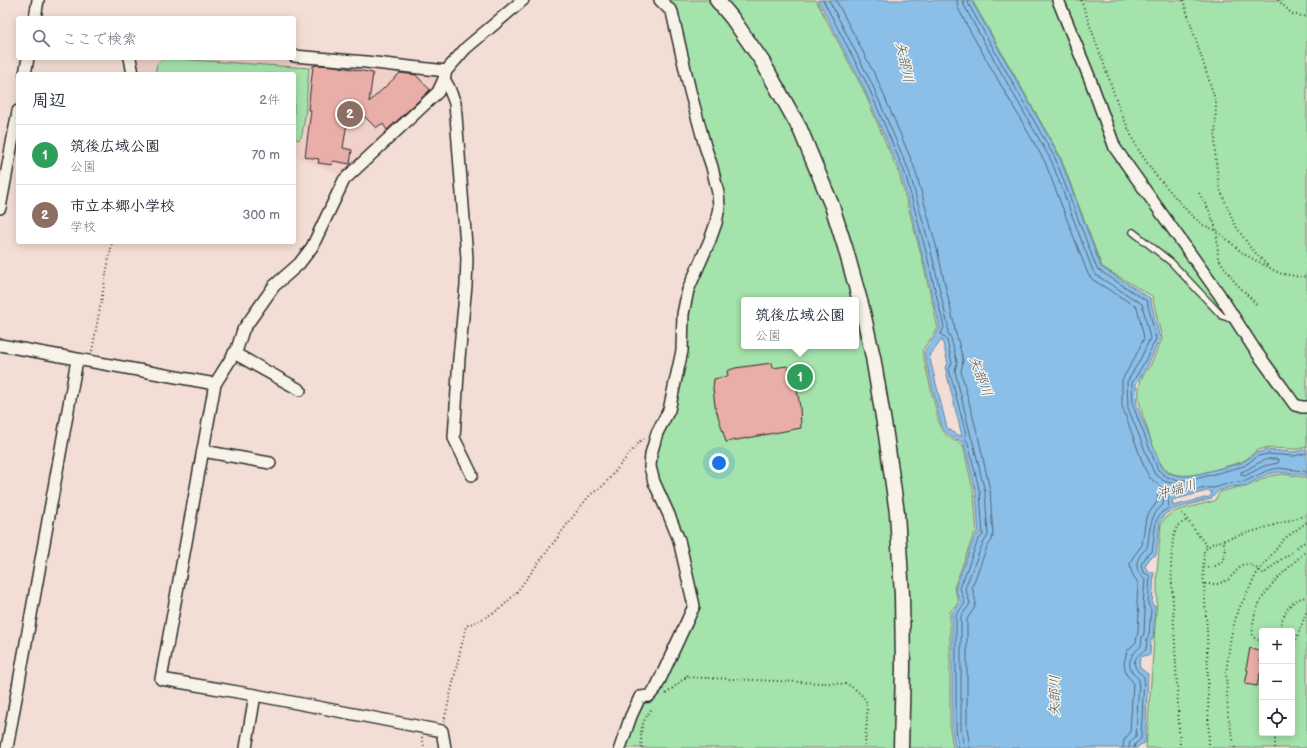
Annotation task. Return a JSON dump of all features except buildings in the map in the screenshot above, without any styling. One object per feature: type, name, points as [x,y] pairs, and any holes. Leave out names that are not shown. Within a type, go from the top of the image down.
[{"type":"street","points":[[35,16],[38,0]]},
{"type":"street","points":[[445,748],[442,731],[255,695],[162,679],[215,384],[237,349],[243,330],[274,286],[299,264],[312,247],[344,180],[438,92],[445,75],[466,48],[523,0]]},
{"type":"street","points":[[620,748],[631,716],[640,697],[649,696],[656,688],[694,606],[679,540],[670,515],[654,482],[650,467],[651,454],[657,433],[670,410],[682,351],[685,298],[710,240],[720,207],[712,167],[690,91],[672,12],[660,0]]},
{"type":"street","points":[[717,0],[732,18],[762,61],[800,129],[832,206],[859,297]]},
{"type":"street","points":[[1058,0],[1090,79],[1115,148],[1219,294],[1255,350],[1295,405],[1307,407]]},
{"type":"street","points":[[296,56],[366,62],[445,75]]},
{"type":"street","points":[[25,72],[28,60]]},
{"type":"street","points":[[130,60],[133,72]]},
{"type":"street","points":[[445,75],[455,103],[467,258],[454,438],[472,475]]},
{"type":"street","points":[[0,208],[16,122]]},
{"type":"street","points":[[859,297],[872,357],[886,435],[897,513],[902,603],[903,667],[901,748]]},
{"type":"street","points":[[0,345],[215,384]]},
{"type":"street","points":[[234,353],[300,390]]},
{"type":"street","points":[[7,748],[77,360]]},
{"type":"street","points":[[203,451],[270,463]]},
{"type":"street","points":[[246,748],[255,695]]},
{"type":"lane","points":[[1133,232],[1172,262],[1222,316],[1236,320]]},
{"type":"path","points":[[1081,0],[1120,110],[1136,146],[1154,173],[1189,213],[1203,225],[1217,231],[1244,254],[1279,273],[1300,277],[1307,276]]},
{"type":"path","points":[[1183,0],[1216,102],[1215,153],[1219,187],[1236,225],[1250,247],[1269,268]]},
{"type":"path","points":[[1278,0],[1292,14],[1307,17]]},
{"type":"path","points":[[1200,193],[1209,210],[1217,231],[1218,258],[1234,281],[1258,306]]},
{"type":"path","points":[[90,362],[112,244]]},
{"type":"path","points":[[442,731],[466,626],[501,608],[516,593],[581,506],[592,494],[603,486],[640,441],[657,433]]},
{"type":"path","points":[[1182,514],[1208,548]]},
{"type":"path","points":[[1209,748],[1207,630],[1203,568],[1204,551],[1211,544],[1307,515]]},
{"type":"path","points":[[1180,748],[1171,563],[1173,539],[1178,526],[1187,520]]},
{"type":"path","points":[[1235,748],[1228,716],[1226,673],[1230,636],[1237,613],[1259,570],[1284,540],[1307,522]]},
{"type":"path","points":[[1203,568],[1217,566],[1222,562],[1226,555],[1226,548],[1223,541]]},
{"type":"path","points":[[1204,584],[1218,584],[1228,580],[1242,565],[1251,564],[1264,574],[1274,564],[1303,542],[1307,542]]},
{"type":"path","points":[[1259,640],[1253,637],[1256,608],[1265,592],[1307,550]]},
{"type":"path","points":[[1279,628],[1286,612],[1293,601],[1300,597],[1307,597]]},
{"type":"path","points":[[1295,643],[1307,610]]},
{"type":"path","points":[[662,697],[689,674]]},
{"type":"path","points":[[685,677],[847,684],[855,689],[866,701],[865,748]]},
{"type":"path","points":[[642,748],[640,734],[643,723],[656,702]]},
{"type":"path","points":[[1275,736],[1275,748]]},
{"type":"shaded area","points":[[135,60],[296,60],[361,65],[434,75],[437,82],[433,89],[378,139],[342,176],[296,157],[296,72],[137,72]]},
{"type":"green space","points":[[666,0],[816,0],[863,89],[899,174],[921,254],[938,328],[922,351],[940,427],[948,437],[963,445],[974,494],[977,533],[974,534],[954,588],[959,602],[950,612],[950,729],[953,748],[623,748],[640,703],[654,696],[694,612],[664,495],[653,462],[658,438],[659,416],[666,400],[677,354],[680,304],[713,229],[716,201]]},
{"type":"green space","points":[[972,0],[1307,0],[1307,447],[1296,449],[1262,449],[1256,451],[1241,462],[1191,475],[1175,474],[1169,472],[1163,467],[1152,444],[1139,398],[1142,378],[1150,366],[1162,339],[1152,296],[1102,267],[1060,156]]},
{"type":"green space","points":[[162,60],[193,60],[309,68],[302,135],[299,140],[296,139],[296,72],[155,72],[157,64]]},
{"type":"green space","points":[[1282,474],[1303,477],[1307,480],[1307,748],[1146,748],[1161,524],[1166,517],[1175,511],[1214,501],[1220,492],[1238,487],[1246,487],[1269,476]]},
{"type":"water","points":[[818,0],[971,0],[1059,156],[1101,267],[1150,298],[1160,339],[1148,365],[1136,384],[1137,406],[1162,468],[1168,473],[1179,476],[1190,476],[1242,463],[1256,453],[1267,450],[1294,452],[1307,449],[1307,478],[1304,475],[1279,472],[1268,474],[1247,485],[1230,487],[1218,491],[1211,499],[1174,509],[1165,514],[1160,522],[1156,555],[1150,558],[1145,566],[1147,570],[1154,573],[1152,605],[1155,606],[1153,639],[1151,639],[1150,655],[1142,656],[1139,662],[1140,668],[1148,674],[1145,743],[1137,748],[955,748],[952,730],[952,613],[961,602],[955,589],[975,536],[979,534],[976,493],[964,443],[950,436],[942,428],[924,352],[940,328],[901,174],[864,88]],"holes":[[[942,339],[948,364],[945,367],[962,436],[957,435],[947,428],[929,355]],[[1207,491],[1212,492],[1209,497],[1173,506],[1172,500]]]},
{"type":"place","name":"市立本郷小学校","points":[[350,114]]},
{"type":"place","name":"筑後広域公園","points":[[800,377]]},
{"type":"water label","name":"矢部川","points":[[905,62]]},
{"type":"water label","name":"矢部川","points":[[981,376]]},
{"type":"water label","name":"沖端川","points":[[1176,489]]},
{"type":"water label","name":"矢部川","points":[[1054,696]]}]
